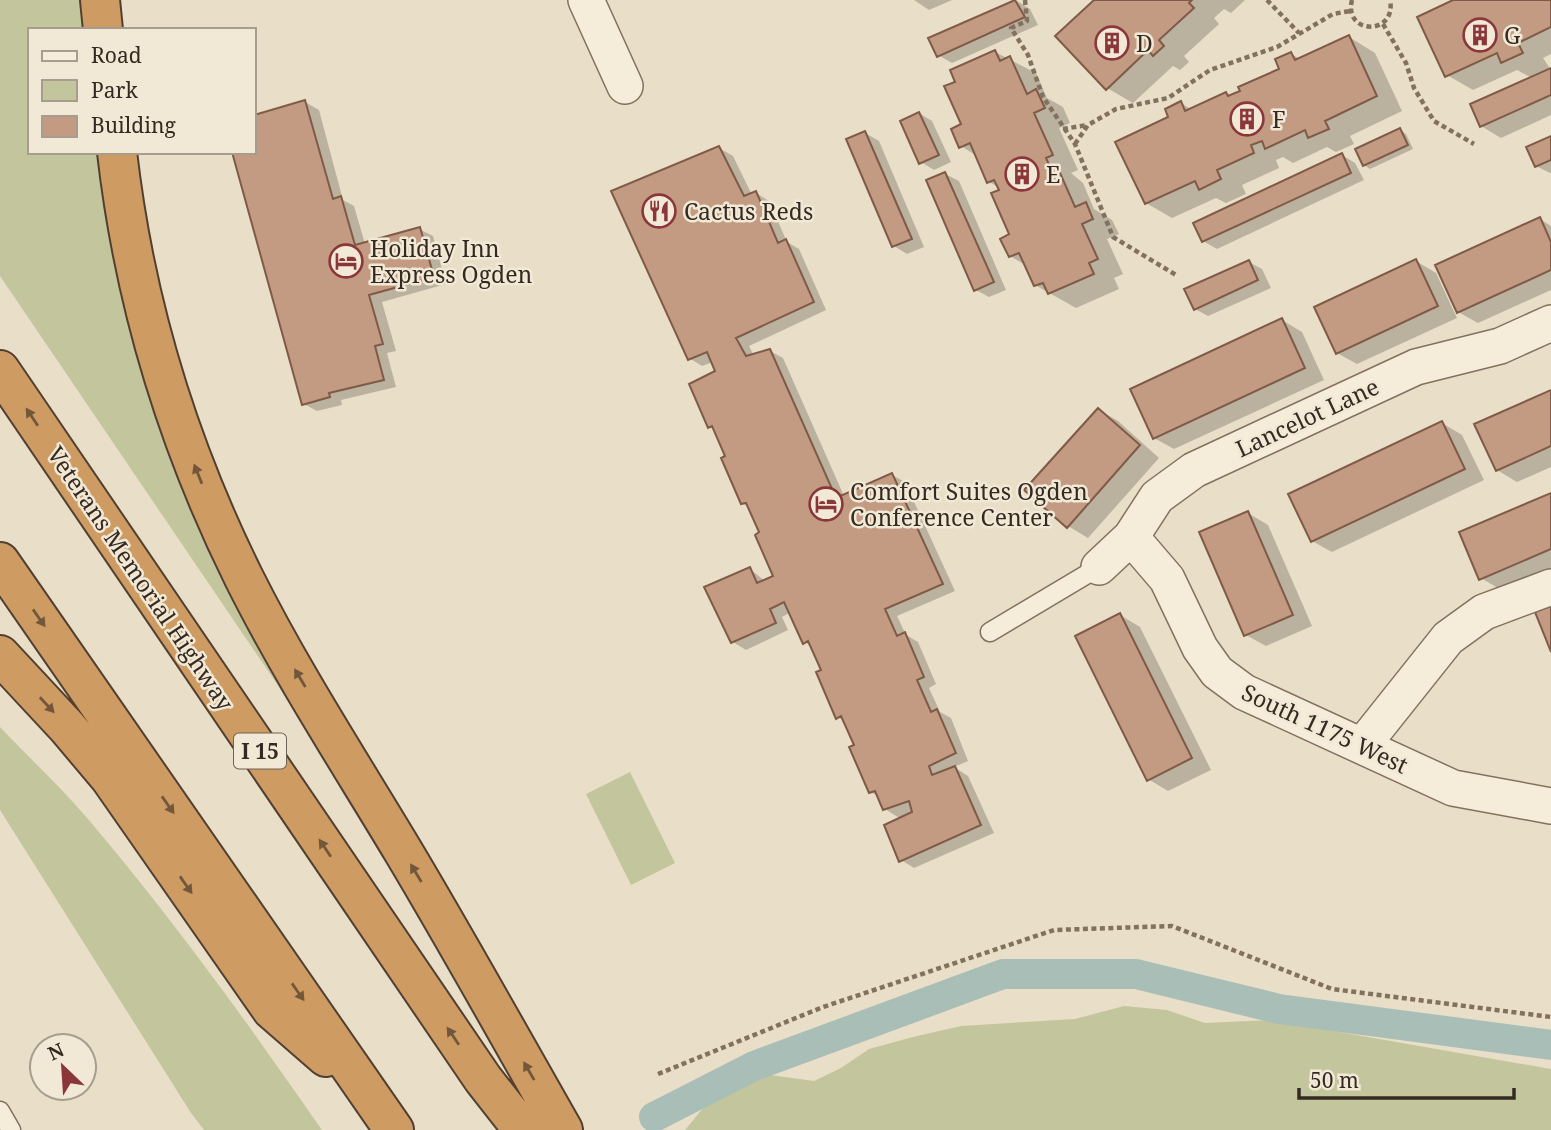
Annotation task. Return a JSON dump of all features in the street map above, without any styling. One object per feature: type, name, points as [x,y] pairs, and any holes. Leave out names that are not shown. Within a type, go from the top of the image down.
[{"type":"highway","points":[[100,0],[103,28]]},
{"type":"highway","points":[[117,154],[150,326],[186,443],[213,512],[245,580],[287,656],[432,899],[563,1130]]},
{"type":"highway","name":"Veterans Memorial Highway","points":[[0,370],[483,1079],[523,1130]]},
{"type":"highway","points":[[0,562],[394,1130]]},
{"type":"highway","points":[[0,655],[110,778],[272,1010],[372,1098]]},
{"type":"street","points":[[586,0],[625,86]]},
{"type":"street","name":"Lancelot Lane","points":[[1099,567],[1131,537],[1157,497],[1194,470],[1416,367],[1500,346],[1551,323]]},
{"type":"street","name":"South 1175 West","points":[[1131,537],[1167,579],[1200,648],[1217,672],[1244,692],[1453,788],[1551,806]]},
{"type":"street","points":[[1362,746],[1448,638],[1484,612],[1551,587]]},
{"type":"lane","points":[[990,632],[1099,567]]},
{"type":"lane","points":[[0,1111],[11,1130]]},
{"type":"path","points":[[1025,0],[1027,21],[1011,28],[1028,55],[1043,97],[1074,144],[1087,181],[1114,237],[1176,275]]},
{"type":"path","points":[[1267,0],[1299,33]]},
{"type":"path","points":[[1352,0],[1350,11],[1363,27],[1383,24],[1391,13],[1390,2],[1400,0]]},
{"type":"path","points":[[1063,129],[1088,125],[1116,109],[1168,98],[1210,70],[1277,47],[1333,14],[1350,11]]},
{"type":"path","points":[[1383,24],[1406,63],[1414,88],[1434,121],[1474,144]]},
{"type":"path","points":[[1074,144],[1088,125]]},
{"type":"path","points":[[658,1074],[822,1007],[1054,930],[1172,926],[1332,989],[1551,1017]]},
{"type":"green space","points":[[0,0],[82,0],[86,28],[28,28],[28,154],[100,154],[304,724],[0,276]]},
{"type":"green space","points":[[0,727],[78,807],[150,894],[238,1011],[322,1130],[204,1130],[0,810]]},
{"type":"green space","points":[[630,772],[675,863],[631,885],[586,794]]},
{"type":"green space","points":[[1124,1006],[1167,1010],[1205,1023],[1271,1020],[1551,1069],[1551,1130],[685,1130],[704,1107],[730,1088],[763,1074],[814,1081],[841,1068],[869,1049],[913,1037],[961,1026],[1075,1019]]},
{"type":"building","points":[[1015,0],[1025,17],[937,57],[928,38]]},
{"type":"building","name":"D","points":[[1094,0],[1192,0],[1189,3],[1194,8],[1159,40],[1164,46],[1153,56],[1148,50],[1106,90],[1055,36]]},
{"type":"building","name":"G","points":[[1453,0],[1551,0],[1551,27],[1518,43],[1523,53],[1501,63],[1497,53],[1445,77],[1417,17]]},
{"type":"building","name":"F","points":[[1349,35],[1377,96],[1325,121],[1329,129],[1308,138],[1305,130],[1265,149],[1262,141],[1251,145],[1254,153],[1217,170],[1221,179],[1199,190],[1195,181],[1145,204],[1115,142],[1168,117],[1165,109],[1181,101],[1185,111],[1226,92],[1228,96],[1240,91],[1238,87],[1279,69],[1275,59],[1291,52],[1295,60]]},
{"type":"building","name":"E","points":[[995,50],[1000,61],[1010,56],[1027,94],[1036,89],[1045,108],[1034,113],[1053,155],[1046,158],[1051,169],[1057,166],[1075,207],[1086,202],[1093,219],[1082,224],[1098,259],[1089,263],[1094,274],[1048,294],[1043,283],[1034,286],[1019,253],[1009,257],[1000,239],[1009,234],[991,193],[999,190],[994,180],[987,183],[970,143],[959,148],[951,129],[961,124],[944,86],[955,82],[950,70]]},
{"type":"building","points":[[1551,68],[1551,95],[1480,127],[1470,104]]},
{"type":"building","name":"Holiday Inn Express Ogden","points":[[305,100],[333,199],[341,196],[355,245],[420,227],[434,277],[369,295],[383,344],[375,346],[384,380],[329,393],[330,397],[302,405],[233,154],[256,154],[256,114]]},
{"type":"building","points":[[919,112],[939,155],[919,164],[900,121]]},
{"type":"building","points":[[1400,128],[1408,145],[1363,166],[1355,149]]},
{"type":"building","points":[[865,131],[912,239],[892,247],[846,139]]},
{"type":"building","points":[[1551,136],[1551,160],[1535,167],[1526,147]]},
{"type":"building","name":"Comfort Suites Ogden Conference Center","points":[[719,146],[744,196],[756,191],[778,243],[786,239],[814,302],[736,338],[746,356],[770,349],[836,498],[892,473],[943,584],[885,609],[897,636],[905,632],[924,677],[917,680],[931,712],[937,709],[956,753],[929,766],[932,775],[955,766],[981,825],[899,862],[884,825],[912,812],[909,801],[883,810],[875,791],[869,793],[849,747],[854,745],[841,716],[836,719],[816,672],[821,670],[808,641],[803,644],[784,602],[770,609],[776,623],[731,643],[704,587],[750,567],[757,583],[773,576],[755,535],[759,532],[746,503],[741,504],[721,458],[725,456],[712,426],[708,428],[689,384],[715,371],[707,352],[688,360],[611,191]]},
{"type":"building","points":[[1342,153],[1351,173],[1202,242],[1193,223]]},
{"type":"building","points":[[945,172],[994,282],[974,291],[926,180]]},
{"type":"building","points":[[1540,217],[1551,242],[1551,270],[1457,313],[1435,265]]},
{"type":"building","points":[[1416,259],[1438,306],[1336,354],[1314,307]]},
{"type":"building","points":[[1249,260],[1258,280],[1194,310],[1184,289]]},
{"type":"building","points":[[1282,318],[1305,368],[1153,439],[1130,389]]},
{"type":"building","points":[[1551,390],[1551,446],[1496,471],[1474,424]]},
{"type":"building","points":[[1098,408],[1140,445],[1067,528],[1024,490]]},
{"type":"building","points":[[1442,421],[1465,469],[1311,542],[1288,494]]},
{"type":"building","points":[[1551,493],[1551,549],[1479,580],[1459,532]]},
{"type":"building","points":[[1248,511],[1293,615],[1244,636],[1199,532]]},
{"type":"building","points":[[1551,606],[1551,652],[1535,612]]},
{"type":"building","points":[[1120,613],[1192,758],[1147,781],[1075,636]]},
{"type":"waterway","points":[[654,1117],[754,1066],[1003,974],[1136,974],[1279,1009],[1551,1045]]},
{"type":"place","name":"G","points":[[1480,35]]},
{"type":"place","name":"D","points":[[1112,43]]},
{"type":"place","name":"F","points":[[1247,119]]},
{"type":"place","name":"E","points":[[1022,174]]},
{"type":"place","name":"Cactus Reds","points":[[659,211]]},
{"type":"place","name":"Holiday Inn Express Ogden","points":[[346,261]]},
{"type":"place","name":"Comfort Suites Ogden Conference Center","points":[[826,504]]}]
